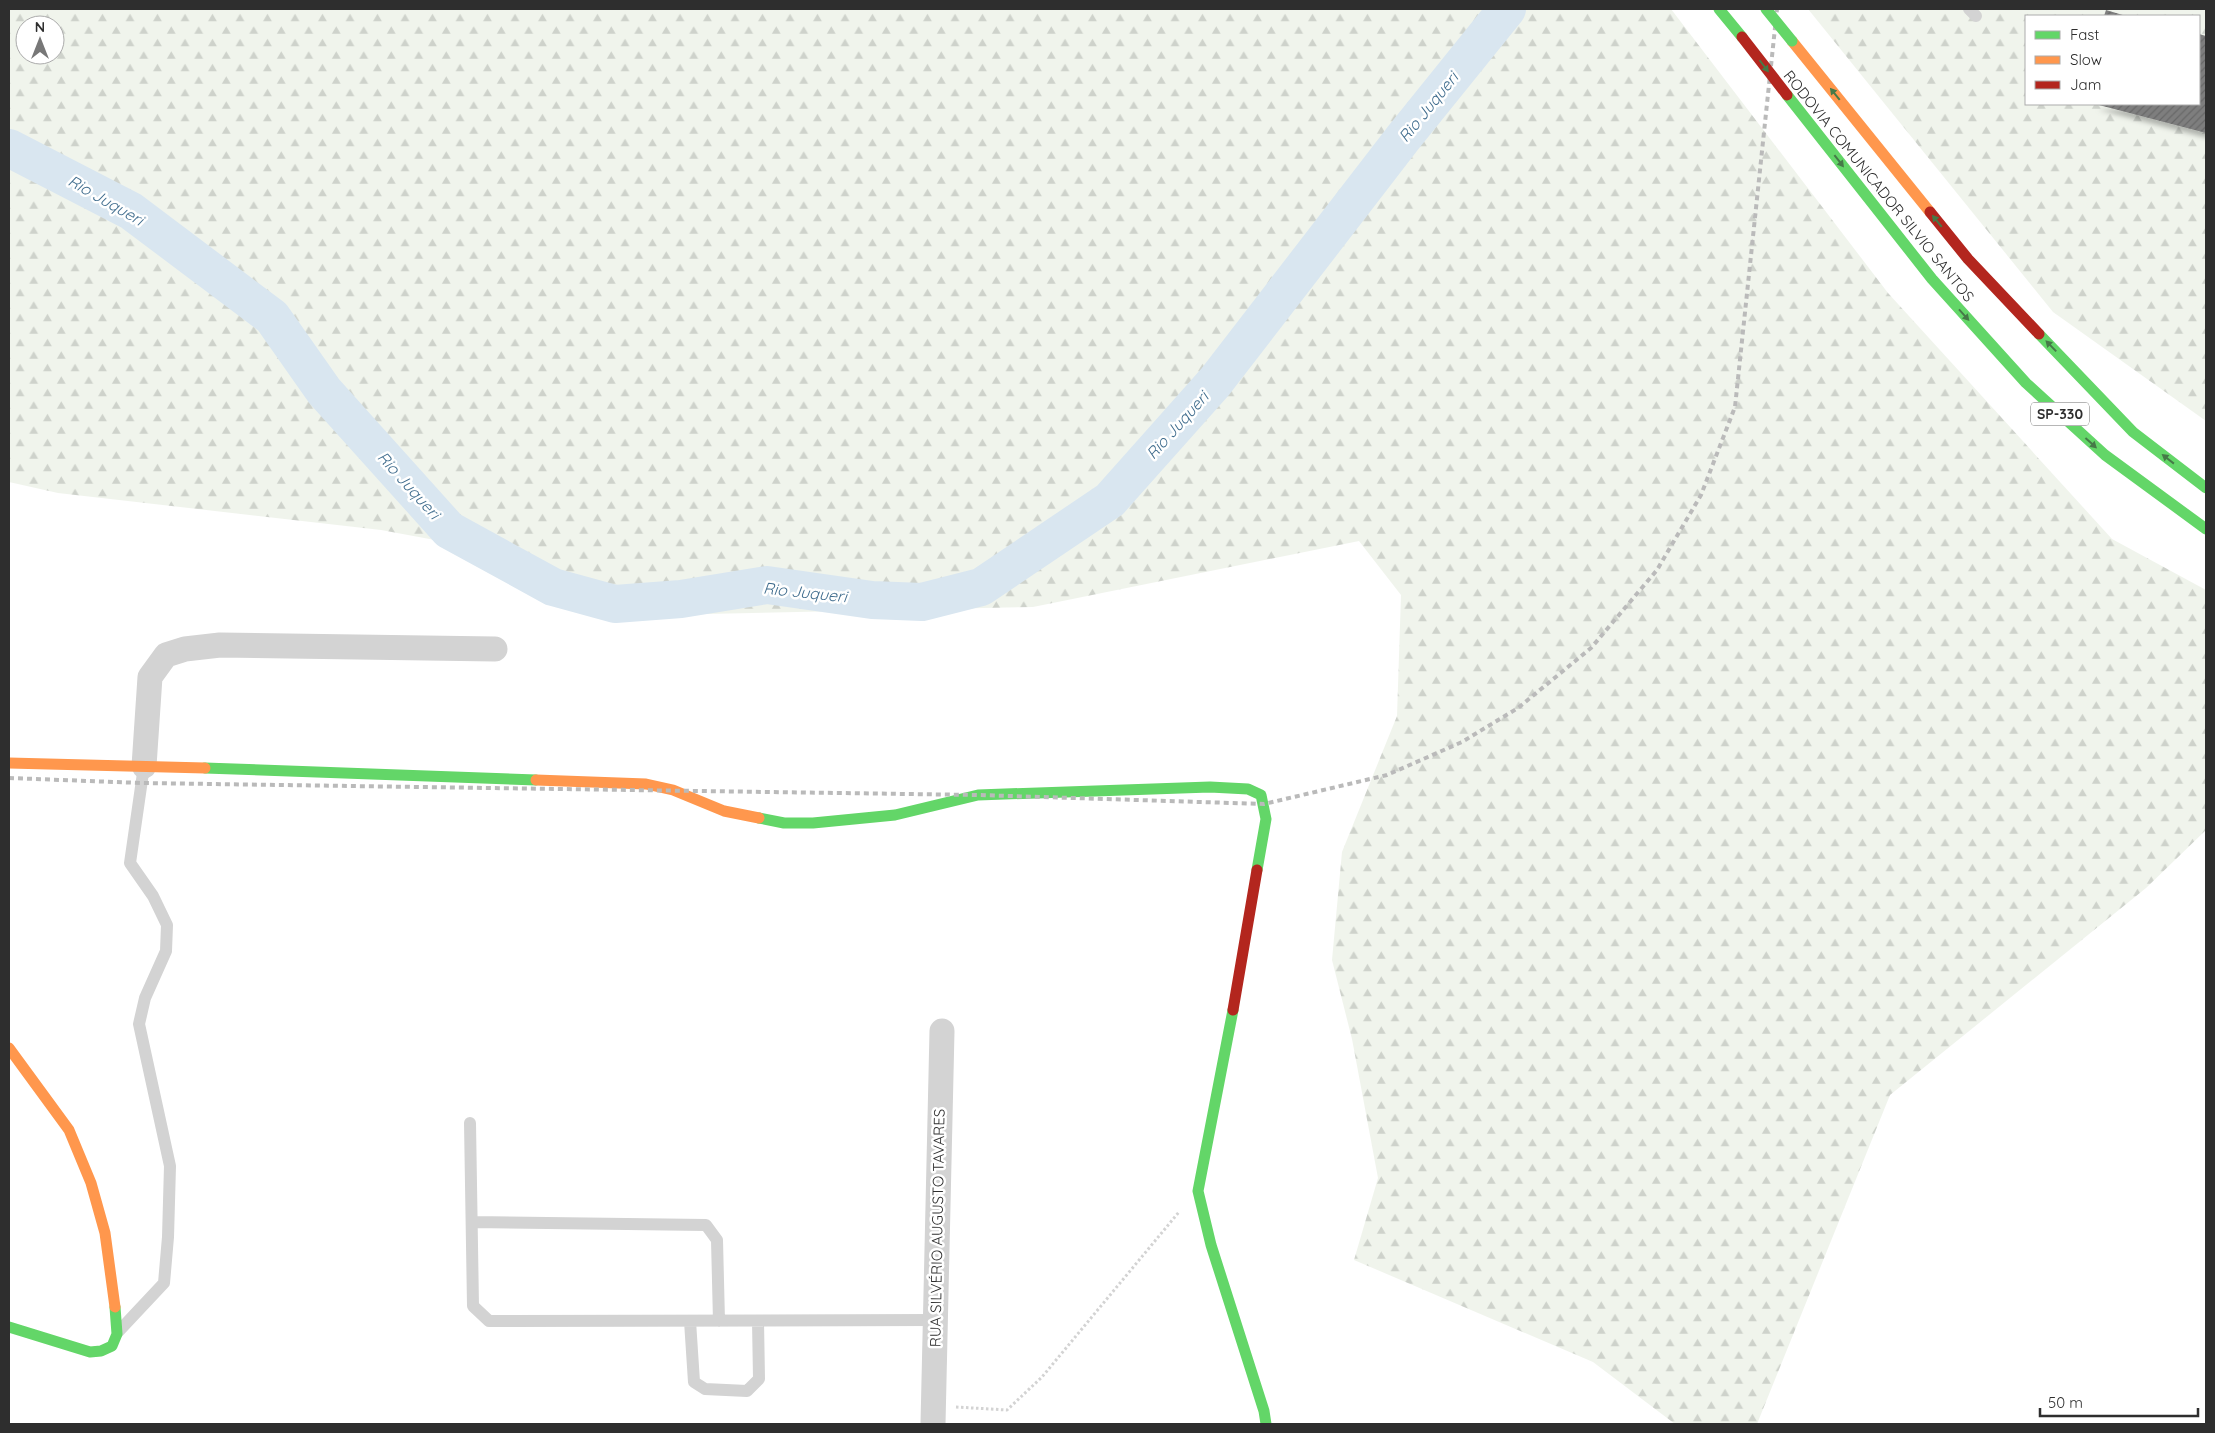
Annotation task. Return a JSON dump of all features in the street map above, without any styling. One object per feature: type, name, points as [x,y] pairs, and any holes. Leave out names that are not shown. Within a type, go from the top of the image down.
[{"type":"main road","name":"RODOVIA COMUNICADOR SILVIO SANTOS","points":[[1719,9],[1932,279],[2026,383],[2105,455],[2206,529]]},
{"type":"main road","name":"RODOVIA COMUNICADOR SILVIO SANTOS","points":[[1766,9],[1968,259],[2134,432],[2206,488]]},
{"type":"main road","points":[[9,763],[646,784],[673,790],[724,811],[784,822],[813,823],[895,815],[978,795],[1210,787],[1248,789],[1261,795],[1266,819],[1231,1022],[1198,1191],[1211,1245],[1264,1411],[1266,1424]]},
{"type":"main road","points":[[9,1048],[69,1130],[91,1183],[105,1233],[112,1279],[117,1334],[112,1346],[101,1351],[90,1352],[9,1327]]},
{"type":"street","points":[[144,766],[150,677],[166,655],[185,649],[220,645],[495,649]]},
{"type":"street","name":"RUA SILVÉRIO AUGUSTO TAVARES","points":[[933,1415],[942,1032]]},
{"type":"lane","points":[[117,1334],[164,1282],[168,1237],[170,1166],[140,1024],[145,998],[166,951],[167,925],[153,896],[130,863],[144,766]]},
{"type":"lane","points":[[470,1123],[473,1306],[490,1321],[935,1320]]},
{"type":"lane","points":[[472,1222],[706,1225],[717,1240],[719,1320]]},
{"type":"lane","points":[[690,1321],[694,1382],[705,1389],[747,1390],[760,1379],[758,1320]]},
{"type":"path","points":[[933,1415],[1007,1410],[1042,1377],[1198,1191]]},
{"type":"green space","points":[[9,9],[1671,9],[1888,293],[2112,539],[2206,590],[2206,830],[2146,888],[1890,1095],[1757,1424],[1675,1424],[1593,1362],[1354,1260],[1378,1178],[1352,1039],[1332,960],[1342,852],[1397,716],[1401,595],[1359,541],[1033,607],[612,616],[435,540],[381,530],[58,493],[9,482]]},
{"type":"green space","points":[[1808,9],[2206,9],[2206,421],[2053,312]]},
{"type":"building","points":[[2106,10],[2123,15],[2104,15]]},
{"type":"building","points":[[2200,34],[2206,36],[2206,133],[2099,105],[2200,105]]},
{"type":"waterway","name":"Rio Juqueri","points":[[9,148],[131,211],[272,317],[324,391],[449,530],[553,587],[615,604],[681,599],[767,585],[872,600],[922,602],[981,587],[1110,500],[1215,382],[1403,138],[1507,9]]},
{"type":"railway","points":[[9,778],[142,783],[978,795],[1264,804],[1387,775],[1462,742],[1518,708],[1591,648],[1657,570],[1701,495],[1735,407],[1777,9]]},
{"type":"traffic: fast","points":[[1719,9],[1742,37]]},
{"type":"traffic: fast","points":[[1766,9],[1792,41]]},
{"type":"traffic: fast","points":[[1787,95],[1932,279],[2026,383],[2105,455],[2206,529]]},
{"type":"traffic: fast","points":[[2039,334],[2133,432],[2206,488]]},
{"type":"traffic: fast","points":[[205,768],[536,780]]},
{"type":"traffic: fast","points":[[759,818],[784,823],[813,823],[895,815],[978,795],[1210,787],[1248,789],[1261,795],[1266,819],[1257,870]]},
{"type":"traffic: fast","points":[[1233,1010],[1198,1191],[1211,1245],[1264,1411],[1266,1424]]},
{"type":"traffic: fast","points":[[9,1327],[90,1352],[101,1351],[112,1346],[117,1334],[115,1307]]},
{"type":"traffic: slow","points":[[1792,41],[1930,212]]},
{"type":"traffic: slow","points":[[9,763],[205,768]]},
{"type":"traffic: slow","points":[[536,780],[646,784],[673,790],[724,811],[759,818]]},
{"type":"traffic: slow","points":[[9,1048],[69,1130],[91,1183],[105,1233],[115,1307]]},
{"type":"traffic: jam","points":[[1742,37],[1787,95]]},
{"type":"traffic: jam","points":[[1930,212],[1968,259],[2039,334]]},
{"type":"traffic: jam","points":[[1233,1010],[1257,870]]}]
